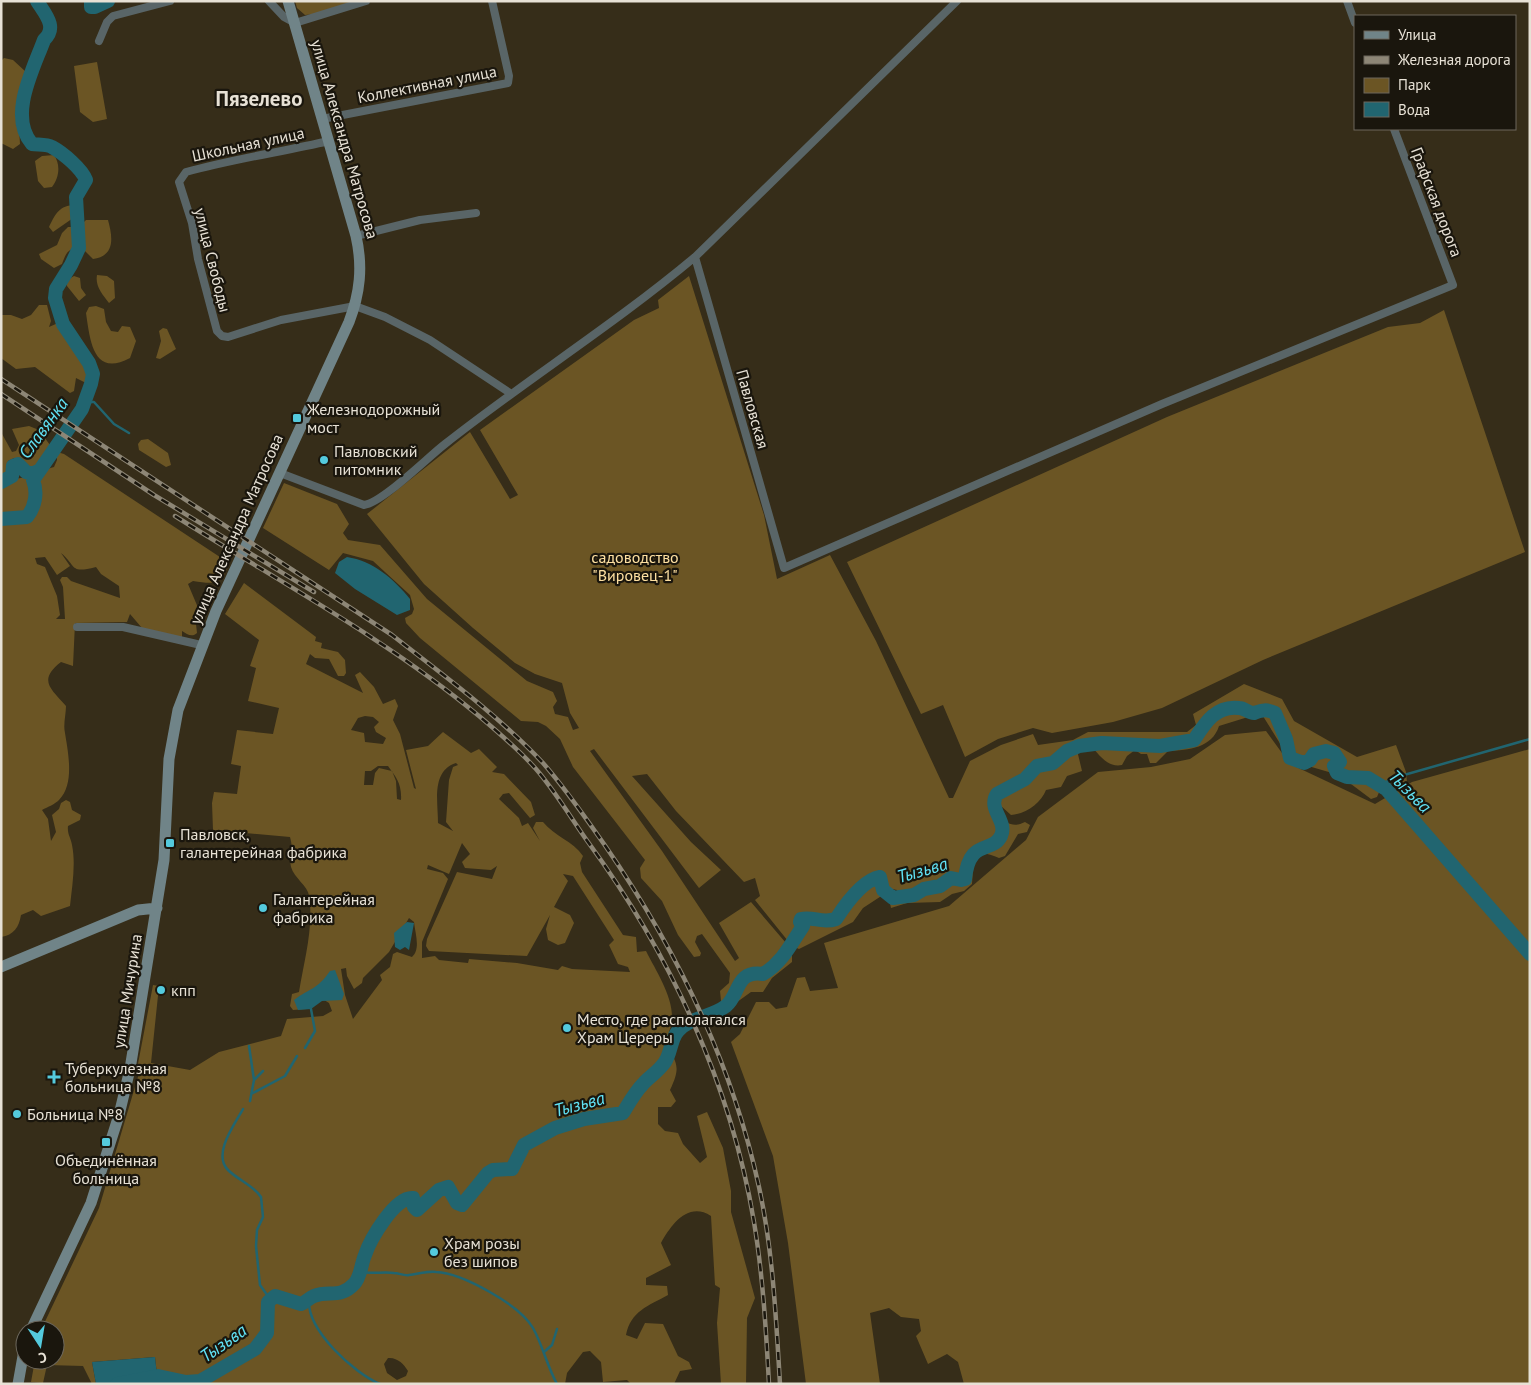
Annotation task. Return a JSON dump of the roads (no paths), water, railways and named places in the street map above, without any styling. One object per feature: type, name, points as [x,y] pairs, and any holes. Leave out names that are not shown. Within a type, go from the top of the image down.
[{"type":"main road","name":"улица Александра Матросова","points":[[157,908],[164,860],[172,735],[201,645],[355,306],[361,276],[356,236],[288,1]]},
{"type":"main road","points":[[1,967],[138,910],[147,907],[157,908]]},
{"type":"main road","name":"улица Мичурина","points":[[36,1320],[86,1217],[102,1173],[130,1069],[157,908]]},
{"type":"main road","points":[[18,1384],[21,1370]]},
{"type":"street","points":[[99,41],[107,22],[113,16],[170,1]]},
{"type":"street","points":[[269,1],[284,17],[295,23],[366,1]]},
{"type":"street","name":"Коллективная улица","points":[[322,119],[508,83],[509,76],[492,1]]},
{"type":"street","points":[[280,473],[364,506],[370,505],[510,393],[660,286],[695,257],[957,1]]},
{"type":"street","points":[[1347,1],[1354,19]]},
{"type":"street","name":"Графская дорога","points":[[784,568],[1162,404],[1454,285],[1394,130]]},
{"type":"street","name":"Школьная улица","points":[[179,182],[186,172],[233,159],[250,158],[328,141]]},
{"type":"street","name":"улица Свободы","points":[[179,182],[192,223],[198,259],[216,331],[222,336],[228,337],[281,320],[355,306]]},
{"type":"street","points":[[356,236],[420,220],[476,213]]},
{"type":"street","name":"Павловская","points":[[695,257],[784,568]]},
{"type":"street","points":[[355,306],[385,317],[430,340],[510,393]]},
{"type":"street","points":[[76,627],[123,627],[201,645]]},
{"type":"water","points":[[347,557],[365,562],[397,584],[410,599],[410,610],[397,615],[355,589],[335,573],[339,562]]},
{"type":"water","points":[[407,922],[414,923],[409,950],[405,947],[400,950],[395,947],[394,933]]},
{"type":"water","points":[[335,970],[344,994],[342,1000],[322,1001],[311,1009],[298,1010],[294,1000],[317,985],[330,971]]},
{"type":"water","points":[[155,1357],[158,1384],[96,1384],[92,1362]]},
{"type":"waterway","name":"Славянка","points":[[1,482],[12,476],[13,466],[18,464],[26,472],[32,474],[40,470],[82,409],[93,374],[89,363],[63,324],[55,298],[56,289],[79,248],[76,197],[86,180],[67,157],[47,145],[32,144],[25,133],[22,120],[22,107],[29,79],[44,40],[50,30],[49,21],[37,1]]},
{"type":"waterway","points":[[91,1],[91,7],[108,1]]},
{"type":"waterway","points":[[85,402],[94,402],[114,424],[129,433]]},
{"type":"waterway","points":[[1,519],[27,517],[35,500],[33,480],[40,470]]},
{"type":"waterway","name":"Тызьва","points":[[117,1384],[158,1376],[186,1382],[200,1381],[255,1349],[267,1333],[268,1302],[275,1296],[301,1304],[319,1294],[339,1293],[349,1289],[358,1278],[368,1248],[384,1220],[391,1211],[406,1199],[413,1198],[414,1207],[417,1210],[439,1190],[448,1187],[457,1203],[462,1205],[488,1173],[493,1170],[512,1169],[524,1145],[555,1128],[584,1119],[623,1113],[640,1087],[665,1062],[678,1031],[683,1026],[726,1006],[734,996],[739,984],[747,976],[763,974],[770,970],[786,953],[803,926],[800,922],[801,919],[810,918],[826,921],[836,919],[849,900],[861,888],[880,877],[883,890],[893,898],[914,895],[924,889],[940,886],[951,878],[965,879],[967,866],[976,852],[992,845],[1001,836],[1002,825],[994,805],[997,794],[1025,779],[1037,766],[1053,763],[1067,751],[1079,746],[1102,743],[1160,746],[1194,740],[1212,716],[1224,709],[1239,708],[1252,713],[1264,710],[1275,713],[1286,739],[1290,758],[1304,763],[1310,760],[1314,754],[1326,751],[1334,753],[1340,762],[1334,766],[1337,773],[1347,777],[1368,778],[1386,789],[1530,954]]},
{"type":"waterway","points":[[1382,786],[1390,779],[1530,739]]},
{"type":"waterway","points":[[305,1048],[315,1031],[311,1009]]},
{"type":"waterway","points":[[249,1046],[254,1080],[250,1101]]},
{"type":"waterway","points":[[253,1093],[285,1076],[297,1056]]},
{"type":"waterway","points":[[254,1080],[263,1071]]},
{"type":"waterway","points":[[243,1109],[226,1139],[222,1156],[228,1170],[254,1189],[261,1197],[263,1217],[257,1230],[256,1246],[260,1285],[270,1299]]},
{"type":"waterway","points":[[360,1271],[407,1275],[429,1272],[447,1274],[475,1284],[503,1300],[526,1319],[533,1328],[557,1384]]},
{"type":"waterway","points":[[309,1299],[310,1311],[323,1337],[345,1360],[380,1384]]},
{"type":"waterway","points":[[544,1352],[552,1345],[557,1329]]},
{"type":"railway","points":[[1,379],[392,635],[508,728],[559,782],[604,844],[655,924],[698,1008],[734,1096],[748,1141],[768,1236],[780,1384]]},
{"type":"railway","points":[[1,394],[154,495],[314,592]]},
{"type":"railway","points":[[175,516],[369,636],[407,661],[479,716],[516,748],[543,777],[618,885],[645,929],[693,1022],[730,1120],[744,1171],[760,1262],[769,1384]]},
{"type":"place","name":"Железнодорожный мост","points":[[297,418]]},
{"type":"place","name":"Павловский питомник","points":[[324,460]]},
{"type":"place","name":"Павловск, галантерейная фабрика","points":[[170,843]]},
{"type":"place","name":"Галантерейная фабрика","points":[[263,908]]},
{"type":"place","name":"кпп","points":[[161,990]]},
{"type":"place","name":"Место, где располагался Храм Цереры","points":[[567,1028]]},
{"type":"place","name":"Туберкулезная больница №8","points":[[54,1077]]},
{"type":"place","name":"Больница №8","points":[[17,1114]]},
{"type":"place","name":"Объединённая больница","points":[[106,1142]]},
{"type":"place","name":"Храм розы без шипов","points":[[434,1252]]},
{"type":"district","name":"Пязелево","points":[[259,98]]},
{"type":"park label","name":"садоводство \"Вировец-1\"","points":[[635,566]]}]
